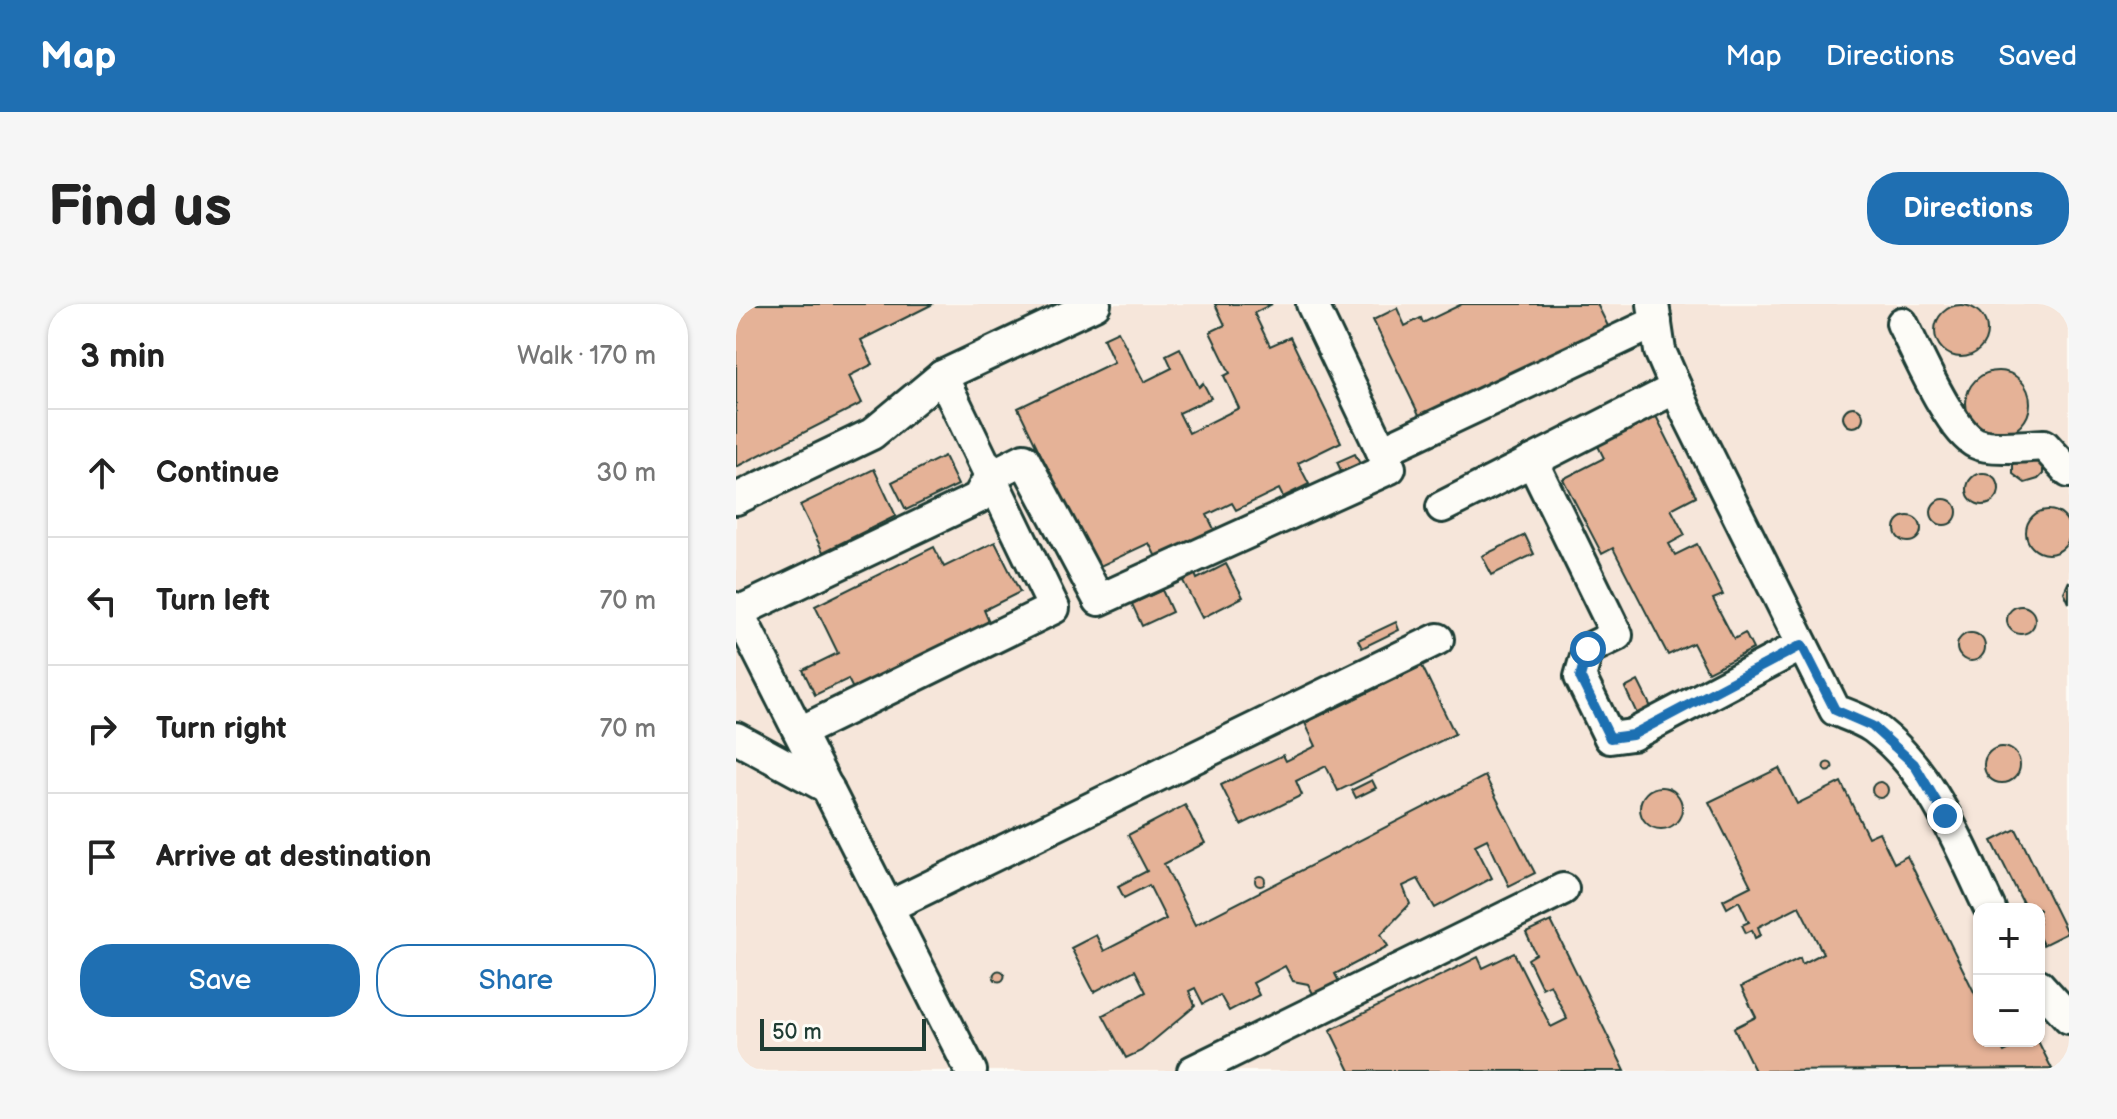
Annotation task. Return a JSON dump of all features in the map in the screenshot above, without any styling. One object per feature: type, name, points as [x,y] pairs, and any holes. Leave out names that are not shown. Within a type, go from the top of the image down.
[{"type":"lane","points":[[736,499],[872,434],[942,376],[1095,304]]},
{"type":"lane","points":[[971,1071],[890,906],[737,610],[978,498],[990,476],[1024,459],[1099,600],[1390,468],[1312,304]]},
{"type":"lane","points":[[1382,451],[1654,313],[1660,351],[1676,388],[1835,710],[1872,726],[1914,764],[1945,816],[1987,903]]},
{"type":"lane","points":[[1902,323],[1953,420],[1976,443],[2010,447],[2044,445],[2069,472]]},
{"type":"lane","points":[[800,732],[1054,608],[942,376]]},
{"type":"lane","points":[[1442,507],[1676,388]]},
{"type":"lane","points":[[1532,461],[1617,635],[1588,649],[1580,677],[1610,738],[1632,735],[1802,645]]},
{"type":"lane","points":[[890,906],[1438,639]]},
{"type":"lane","points":[[736,738],[828,788]]},
{"type":"lane","points":[[1193,1071],[1563,889]]},
{"type":"lane","points":[[2045,992],[2069,1018]]},
{"type":"shaded area","points":[[736,304],[2069,304],[2069,1071],[736,1071]]},
{"type":"building","points":[[736,304],[933,304],[861,340],[873,364],[849,376],[862,403],[736,467]]},
{"type":"building","points":[[1215,304],[1272,304],[1254,313],[1270,346],[1290,337],[1341,442],[1298,463],[1309,484],[1283,497],[1279,489],[1236,510],[1232,503],[1207,515],[1215,531],[1157,559],[1149,543],[1096,568],[1018,408],[1114,362],[1103,338],[1118,331],[1144,382],[1172,368],[1166,355],[1180,348],[1199,387],[1203,383],[1211,398],[1179,413],[1189,433],[1239,408],[1224,376],[1230,373],[1210,332],[1225,325]]},
{"type":"building","points":[[1462,304],[1597,304],[1610,330],[1422,421],[1373,320],[1397,308],[1405,326],[1421,318],[1423,323]]},
{"type":"building","points":[[1961,305],[1979,313],[1987,331],[1979,349],[1961,357],[1943,349],[1935,331],[1943,313]]},
{"type":"building","points":[[1998,371],[2016,377],[2024,385],[2030,403],[2024,421],[2016,429],[1998,435],[1980,429],[1972,421],[1966,403],[1972,385],[1980,377]]},
{"type":"building","points":[[1853,407],[1860,410],[1863,417],[1860,424],[1853,427],[1846,424],[1843,417],[1846,410]]},
{"type":"building","points":[[1652,408],[1696,496],[1671,509],[1685,535],[1669,544],[1675,555],[1697,544],[1723,595],[1713,599],[1734,639],[1745,633],[1753,649],[1708,672],[1693,643],[1668,655],[1613,548],[1602,554],[1563,479],[1604,458],[1594,438]]},
{"type":"building","points":[[1355,454],[1360,464],[1342,473],[1337,462]]},
{"type":"building","points":[[944,456],[958,485],[906,510],[892,482]]},
{"type":"building","points":[[2013,460],[2043,460],[2043,474],[2025,483],[2013,474]]},
{"type":"building","points":[[874,469],[896,516],[823,552],[800,505]]},
{"type":"building","points":[[1983,473],[1994,478],[1999,489],[1994,500],[1983,505],[1972,500],[1967,489],[1972,478]]},
{"type":"building","points":[[1944,499],[1953,503],[1957,512],[1953,521],[1944,525],[1935,521],[1931,512],[1935,503]]},
{"type":"building","points":[[2048,510],[2063,517],[2070,532],[2063,547],[2048,554],[2033,547],[2026,532],[2033,517]]},
{"type":"building","points":[[1908,516],[1917,520],[1921,529],[1917,538],[1908,542],[1899,538],[1895,529],[1899,520]]},
{"type":"building","points":[[1525,535],[1534,554],[1492,575],[1482,556]]},
{"type":"building","points":[[995,542],[1020,592],[984,610],[990,624],[854,691],[848,679],[815,695],[803,670],[838,653],[815,606],[934,547],[944,567]]},
{"type":"building","points":[[1226,564],[1243,597],[1202,618],[1183,581],[1195,574],[1197,579]]},
{"type":"building","points":[[2069,581],[2069,603],[2064,592]]},
{"type":"building","points":[[1162,590],[1172,612],[1142,626],[1132,604]]},
{"type":"building","points":[[2021,606],[2031,610],[2035,620],[2031,630],[2021,634],[2011,630],[2007,620],[2011,610]]},
{"type":"building","points":[[1396,622],[1399,630],[1362,648],[1358,640]]},
{"type":"building","points":[[1971,633],[1981,637],[1985,647],[1981,657],[1971,661],[1961,657],[1957,647],[1961,637]]},
{"type":"building","points":[[1422,666],[1455,734],[1338,791],[1326,766],[1296,781],[1302,795],[1241,825],[1221,785],[1283,755],[1286,761],[1316,746],[1305,723]]},
{"type":"building","points":[[1638,681],[1651,707],[1637,714],[1625,688]]},
{"type":"building","points":[[2002,747],[2015,752],[2020,765],[2015,778],[2002,783],[1989,778],[1984,765],[1989,752]]},
{"type":"building","points":[[1828,763],[1832,767],[1828,771],[1824,767]]},
{"type":"building","points":[[1779,768],[1797,804],[1841,782],[1868,837],[1879,832],[1894,863],[1907,856],[1973,990],[1973,1047],[2001,1047],[2004,1052],[2014,1047],[2041,1047],[2052,1069],[1755,1071],[1734,1028],[1756,1017],[1741,987],[1800,958],[1802,964],[1823,953],[1799,906],[1758,927],[1761,935],[1755,938],[1752,930],[1746,933],[1742,925],[1749,922],[1739,901],[1727,908],[1723,900],[1751,886],[1709,802]]},
{"type":"building","points":[[1485,776],[1535,873],[1509,886],[1487,839],[1475,845],[1492,878],[1435,908],[1418,879],[1403,886],[1410,904],[1381,934],[1388,946],[1335,974],[1343,989],[1318,1003],[1308,984],[1293,981],[1285,966],[1253,983],[1259,995],[1229,1011],[1220,995],[1203,1004],[1195,988],[1189,991],[1195,1006],[1141,1051],[1126,1058],[1103,1015],[1146,992],[1135,970],[1094,992],[1071,948],[1096,935],[1104,951],[1166,919],[1149,885],[1124,898],[1118,886],[1147,871],[1128,835],[1185,805],[1205,843],[1164,864],[1195,925]]},
{"type":"building","points":[[1372,780],[1376,788],[1356,798],[1352,790]]},
{"type":"building","points":[[1880,782],[1888,790],[1880,798],[1872,790]]},
{"type":"building","points":[[1661,787],[1676,793],[1682,808],[1676,823],[1661,829],[1646,823],[1640,808],[1646,793]]},
{"type":"building","points":[[2016,829],[2067,933],[2045,944],[2045,903],[2023,903],[1992,841]]},
{"type":"building","points":[[1260,876],[1265,881],[1260,886],[1255,881]]},
{"type":"building","points":[[1551,921],[1625,1071],[1350,1071],[1330,1030],[1478,957],[1483,968],[1514,953],[1551,1027],[1567,1019],[1550,984],[1542,988],[1528,959],[1536,954],[1526,933]]},
{"type":"building","points":[[999,971],[1004,976],[999,981],[994,976]]},
{"type":"route","points":[[1588,649],[1580,677],[1610,738],[1632,735],[1802,645],[1835,710],[1872,726],[1914,764],[1945,816]]}]
